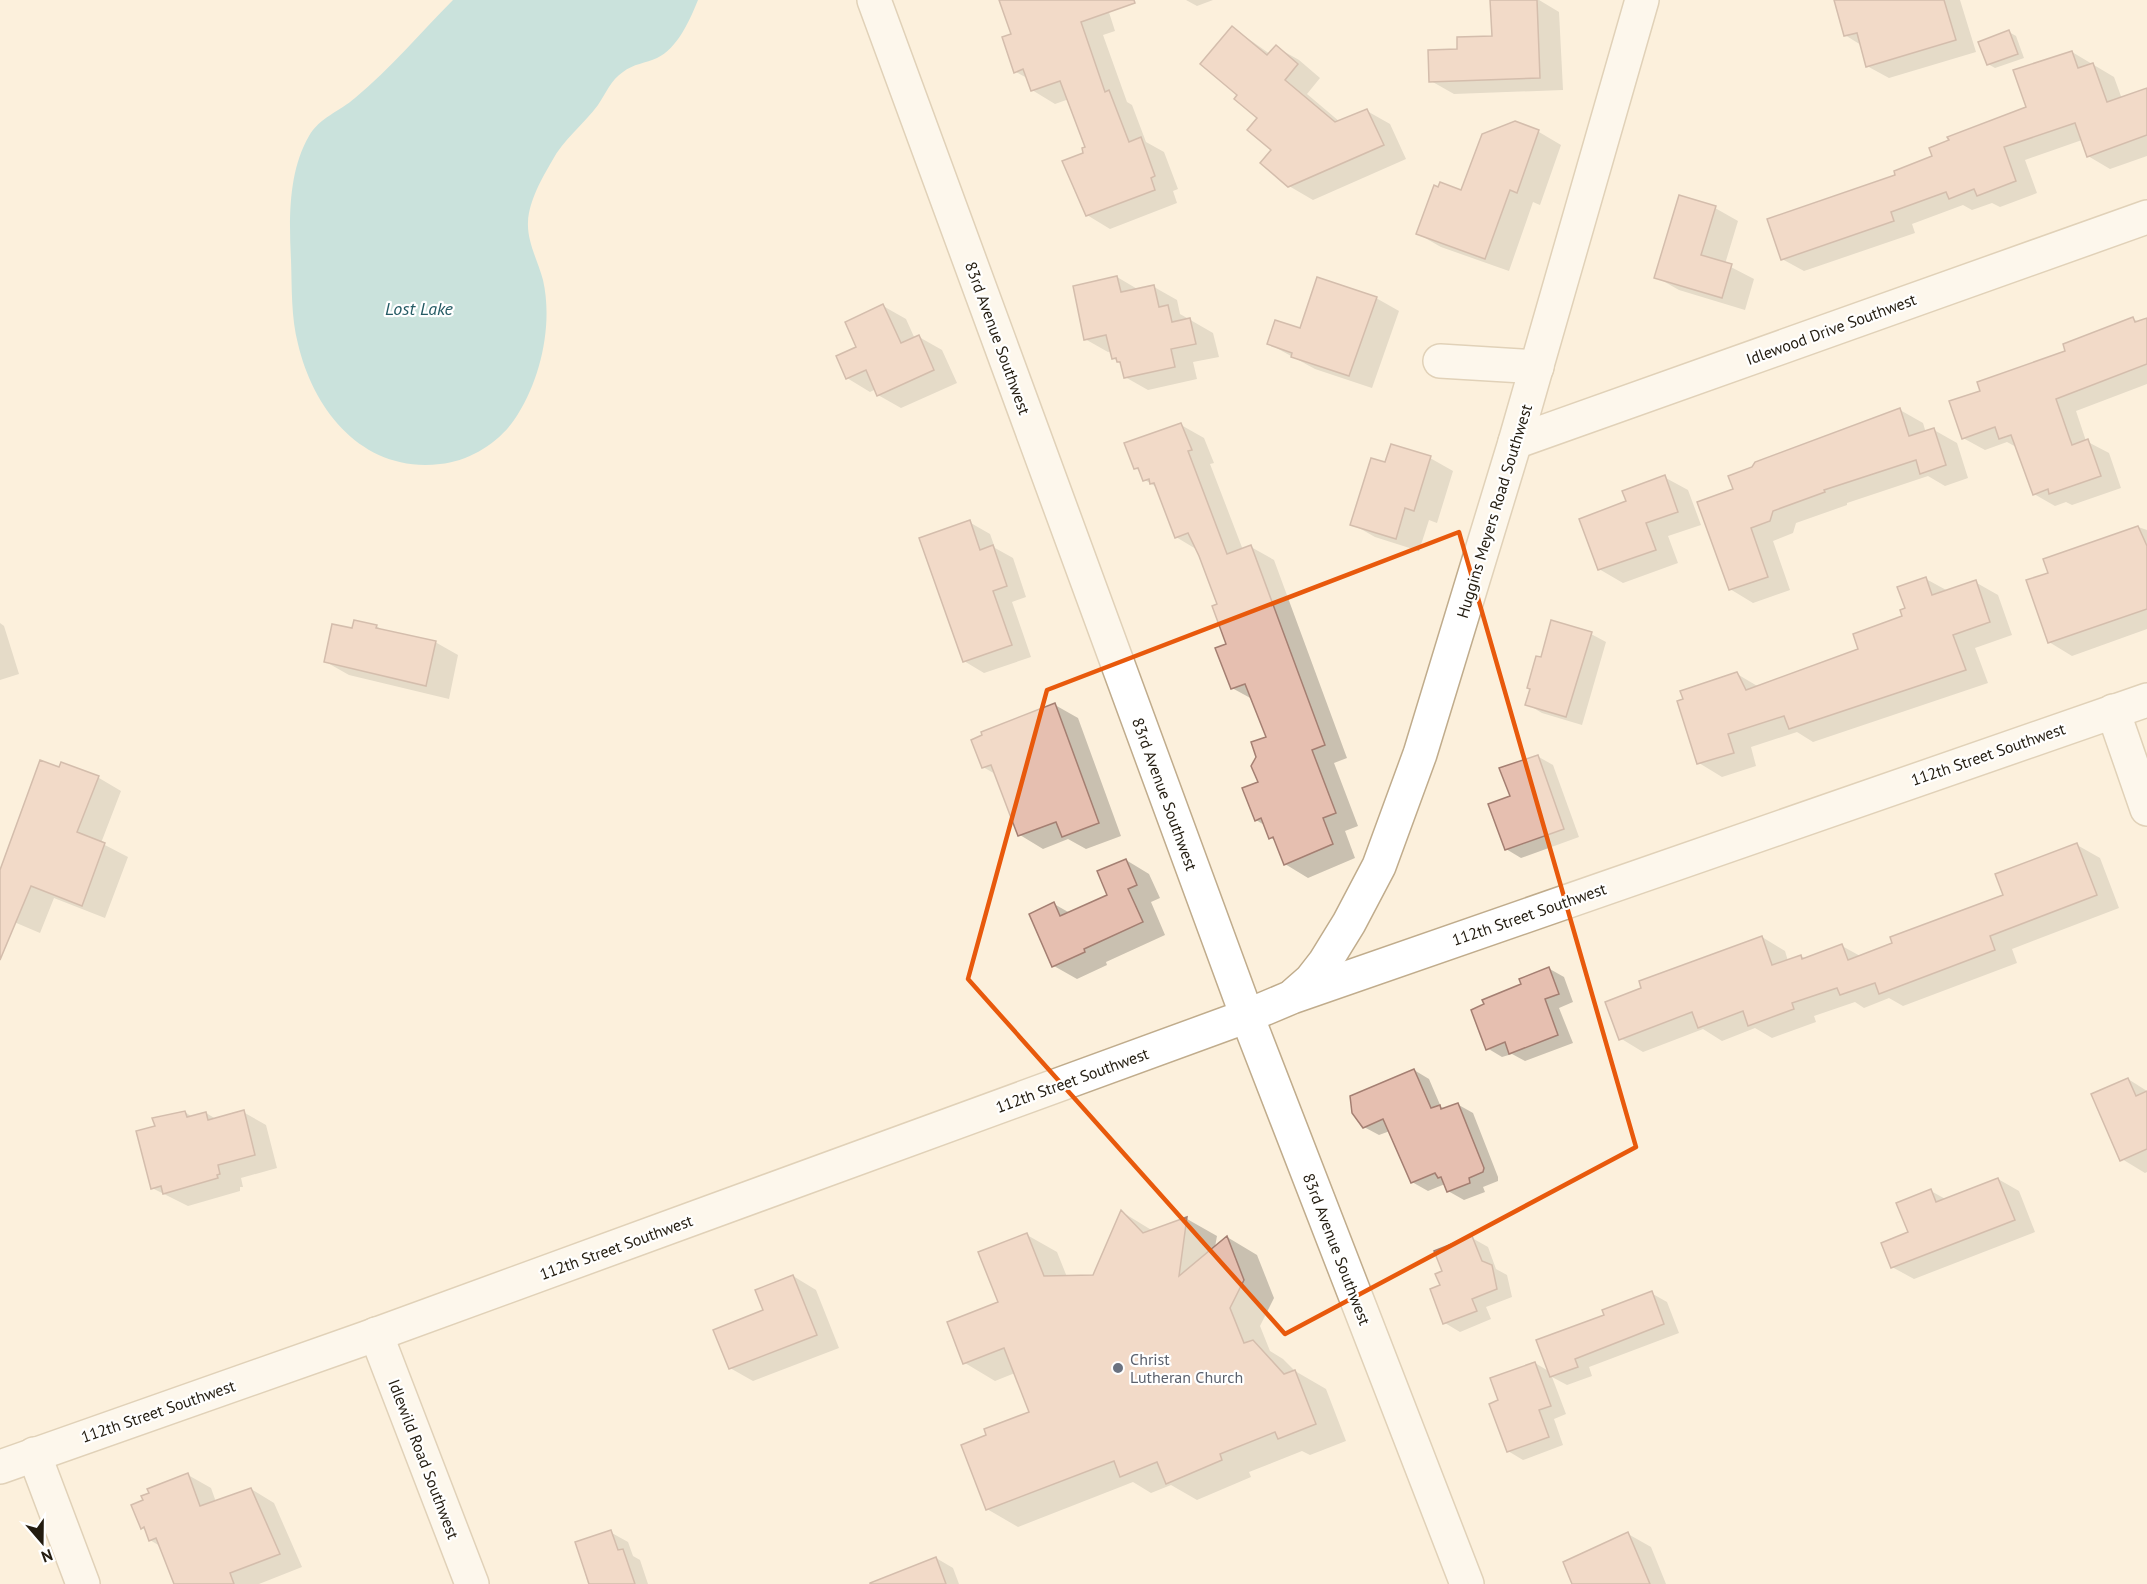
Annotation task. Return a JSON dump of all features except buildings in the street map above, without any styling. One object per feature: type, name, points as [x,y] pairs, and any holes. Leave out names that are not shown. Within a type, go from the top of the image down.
[{"type":"street","name":"83rd Avenue Southwest","points":[[874,0],[1246,1016],[1467,1584]]},
{"type":"street","name":"Huggins Meyers Road Southwest","points":[[1292,997],[1311,980],[1325,962],[1379,866],[1420,754],[1515,442],[1531,366],[1642,0]]},
{"type":"street","name":"Idlewood Drive Southwest","points":[[1515,442],[2147,217]]},
{"type":"street","points":[[1440,361],[1531,366]]},
{"type":"street","name":"112th Street Southwest","points":[[0,1467],[376,1334],[1246,1016],[1292,997],[2147,700]]},
{"type":"street","points":[[2113,711],[2147,809]]},
{"type":"street","name":"Idlewild Road Southwest","points":[[376,1334],[472,1584]]},
{"type":"street","points":[[34,1454],[83,1584]]},
{"type":"highlighted area","points":[[1459,532],[1636,1147],[1285,1334],[968,979],[1047,690]]},
{"type":"water","name":"Lost Lake","points":[[453,0],[698,0],[687,25],[671,48],[657,58],[627,69],[615,79],[598,105],[557,153],[537,190],[529,214],[528,229],[546,297],[546,332],[539,367],[518,414],[503,433],[474,454],[440,464],[413,464],[388,459],[366,448],[346,433],[316,393],[298,344],[294,323],[290,245],[291,196],[302,150],[313,130],[324,119],[368,87]]},
{"type":"place","name":"Christ Lutheran Church","points":[[1118,1368]]}]
